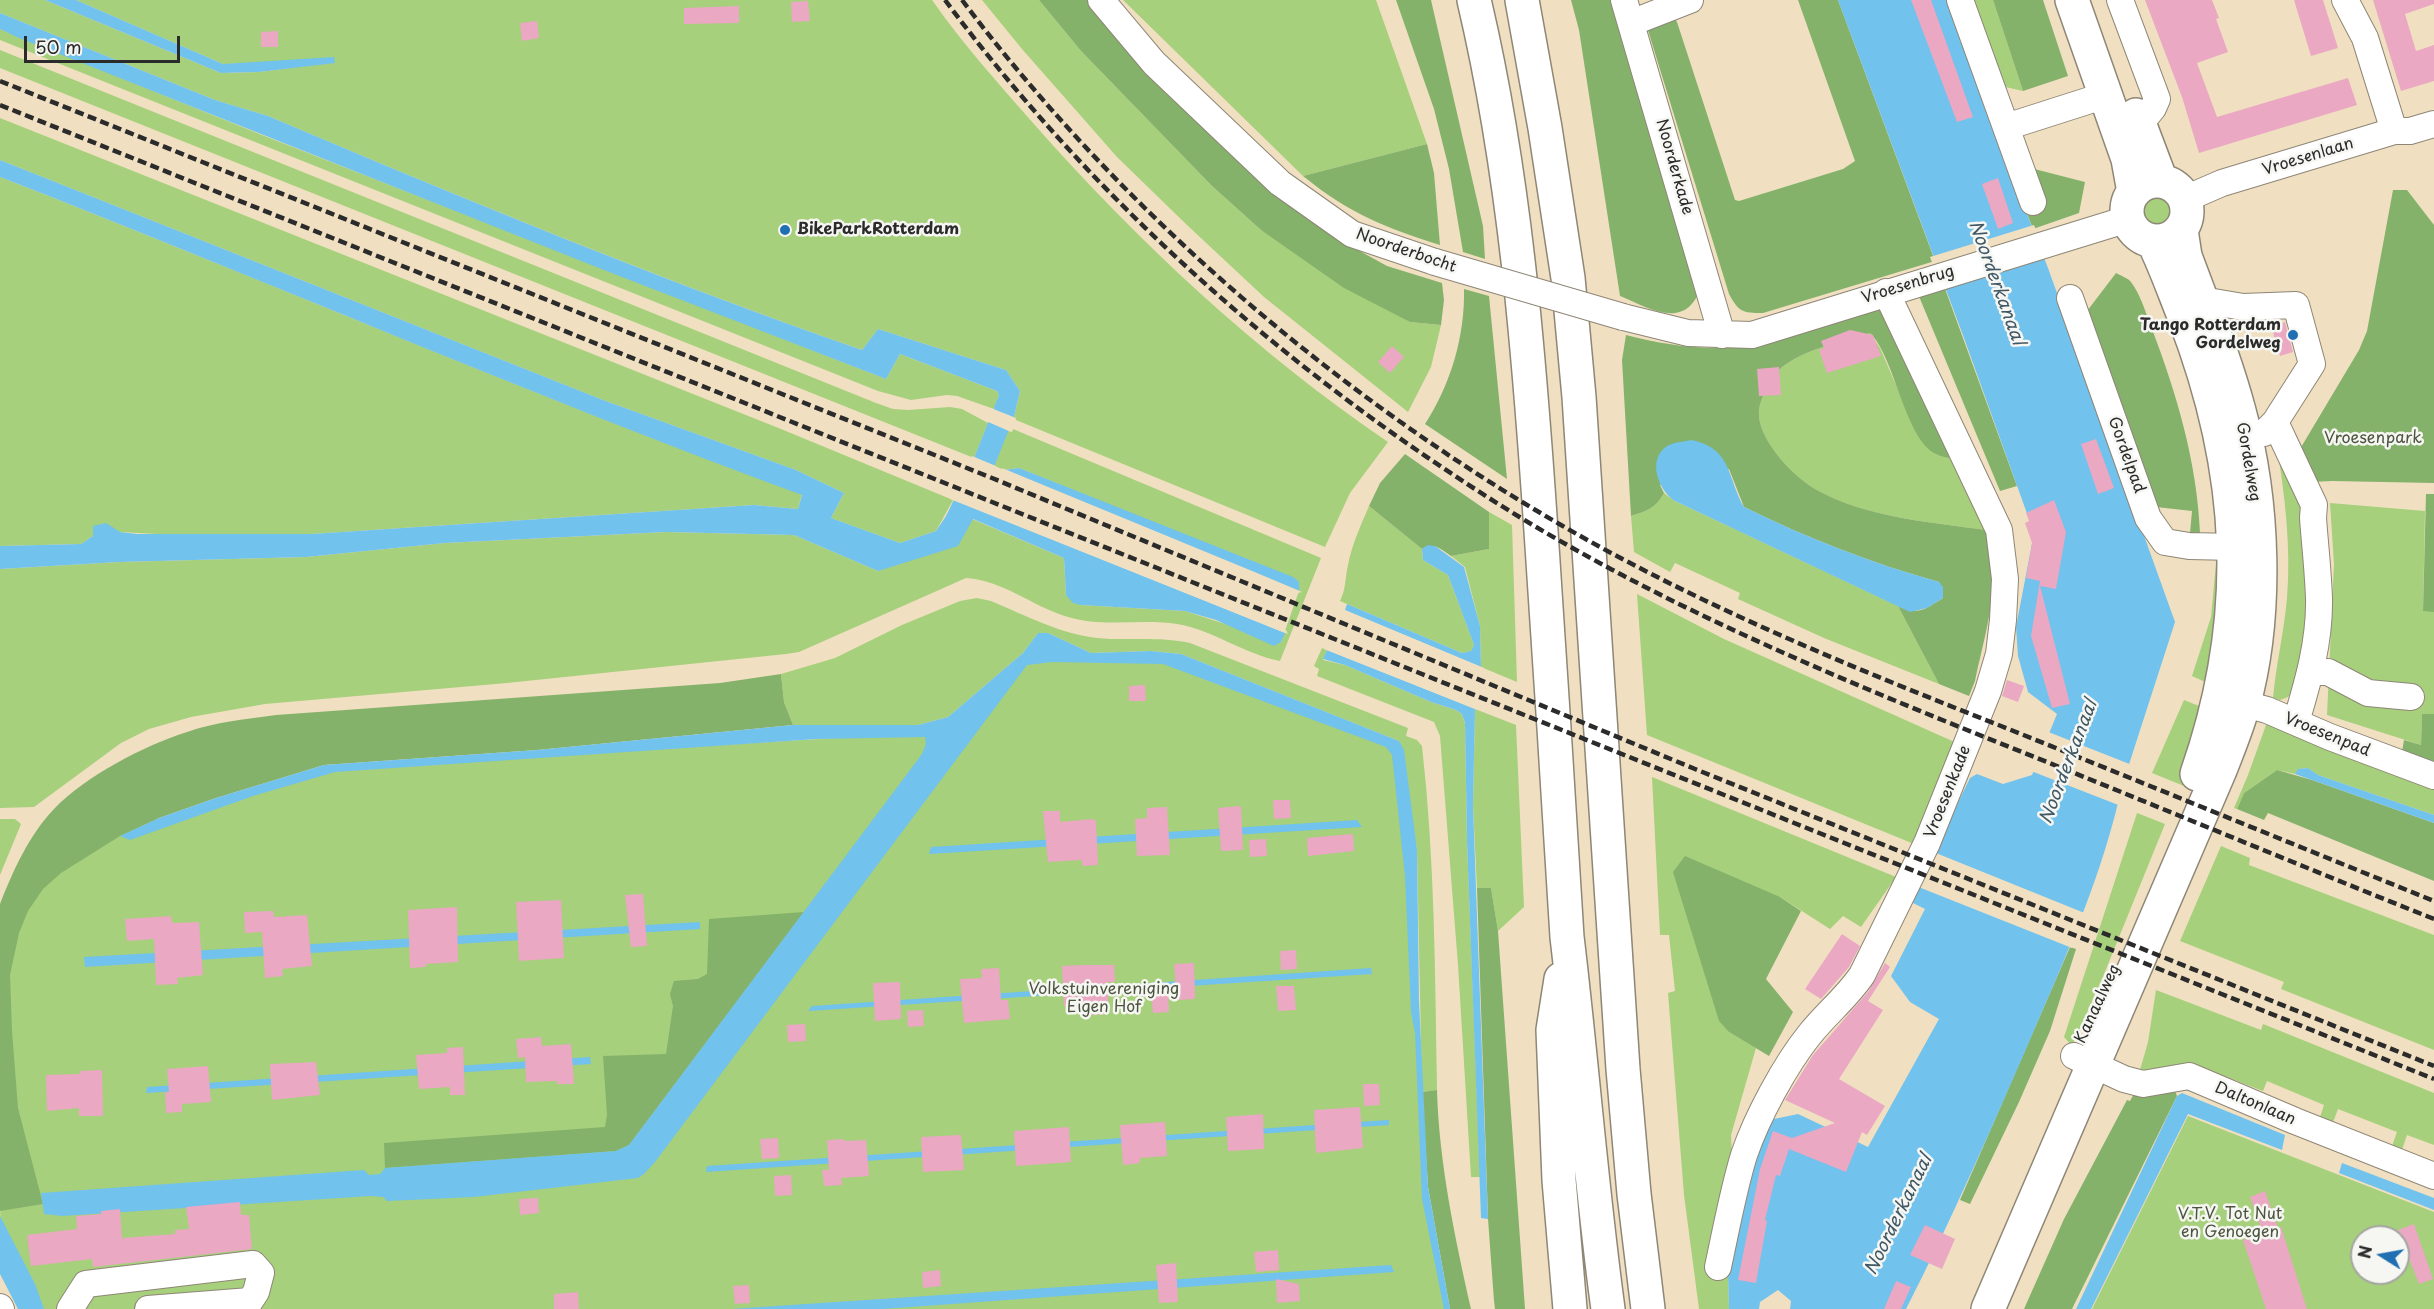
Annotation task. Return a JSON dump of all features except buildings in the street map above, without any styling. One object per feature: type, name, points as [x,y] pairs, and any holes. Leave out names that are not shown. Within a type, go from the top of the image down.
[{"type":"main road","points":[[1474,0],[1497,113],[1514,219],[1531,374],[1567,937],[1593,1195],[1608,1309]]},
{"type":"main road","points":[[1522,0],[1555,185],[1569,290],[1581,420],[1623,1069],[1634,1194],[1648,1309]]},
{"type":"main road","name":"Gordelweg","points":[[2072,0],[2129,164],[2185,256],[2231,384],[2246,437],[2255,498],[2260,577],[2253,651],[2232,700]]},
{"type":"main road","name":"Gordelweg","points":[[2095,0],[2140,124],[2157,210],[2216,418],[2228,477],[2235,547],[2232,700]]},
{"type":"main road","name":"Kanaalweg","points":[[1968,1309],[2220,770],[2232,700]]},
{"type":"main road","points":[[1567,937],[1553,1030],[1559,1180],[1570,1309]]},
{"type":"main road","name":"Kanaalweg","points":[[1988,1309],[2084,1061]]},
{"type":"street","name":"Noorderbocht","points":[[1101,0],[1154,63],[1280,183],[1352,234],[1435,262],[1623,317],[1688,333],[1722,335]]},
{"type":"street","points":[[1627,11],[1690,0]]},
{"type":"street","points":[[1960,0],[2033,202]]},
{"type":"street","points":[[2120,0],[2157,99],[2140,124]]},
{"type":"street","points":[[2345,0],[2365,38],[2394,131]]},
{"type":"street","name":"Noorderkade","points":[[1627,11],[1722,335]]},
{"type":"street","points":[[2006,127],[2106,95]]},
{"type":"street","name":"Vroesenlaan","points":[[2157,210],[2222,183],[2394,131],[2410,131],[2434,124]]},
{"type":"street","name":"Vroesenbrug","points":[[1722,335],[1752,335],[2046,242],[2157,210]]},
{"type":"street","name":"Vroesenkade","points":[[1718,1268],[1743,1158],[1751,1137],[1770,1097],[1809,1035],[1862,975],[1927,843],[1988,691],[1998,654],[2005,579],[1999,530],[1886,292]]},
{"type":"street","name":"Gordelpad","points":[[2070,298],[2148,518],[2165,542],[2189,546],[2235,547]]},
{"type":"street","points":[[2202,300],[2243,307],[2296,305],[2312,363],[2275,422],[2264,433],[2246,437],[2216,418]]},
{"type":"street","name":"Gordelweg","points":[[2275,422],[2314,505],[2319,598],[2318,624],[2310,672],[2296,722]]},
{"type":"street","points":[[2310,672],[2328,672],[2368,693],[2411,697]]},
{"type":"street","name":"Vroesenpad","points":[[2232,700],[2296,722],[2434,776]]},
{"type":"street","name":"Daltonlaan","points":[[2084,1061],[2143,1084],[2189,1076],[2434,1176]]},
{"type":"street","points":[[70,1309],[86,1284],[253,1264],[261,1274],[256,1292],[250,1301],[148,1309]]},
{"type":"green space","points":[[0,0],[45,0],[221,73],[259,72],[328,63],[223,64],[76,0],[932,0],[968,47],[1033,123],[1114,211],[1157,253],[1201,294],[1292,371],[1339,408],[1388,442],[1350,493],[1325,547],[1016,420],[1014,417],[1020,391],[1006,370],[878,329],[862,350],[712,296],[415,178],[268,116],[215,100],[0,13]]},
{"type":"green space","points":[[982,0],[1039,0],[1081,51],[1212,186],[1261,230],[1410,322],[1441,325],[1431,367],[1408,412],[1264,297],[1187,225],[1117,157]]},
{"type":"green space","points":[[1039,0],[1093,0],[1273,191],[1336,238],[1387,266],[1442,283],[1444,300],[1441,325],[1410,322],[1344,288],[1261,230],[1212,186],[1081,51]]},
{"type":"green space","points":[[1123,0],[1376,0],[1427,144],[1303,176]]},
{"type":"green space","points":[[1396,0],[1431,0],[1483,226],[1485,259],[1463,252],[1449,169],[1434,109]]},
{"type":"green space","points":[[1571,0],[1615,0],[1700,290],[1685,310],[1666,313],[1620,296],[1579,30]]},
{"type":"green space","points":[[1798,0],[1838,0],[1935,261],[1763,313],[1750,313],[1739,308],[1729,294],[1647,27],[1675,19],[1677,22],[1735,200],[1739,201],[1843,169],[1855,161]]},
{"type":"green space","points":[[1970,0],[1993,0],[2023,91],[2001,86]]},
{"type":"green space","points":[[1993,0],[2043,0],[2068,76],[2023,91]]},
{"type":"green space","points":[[0,29],[262,135],[886,379],[900,354],[997,391],[999,395],[994,409],[957,396],[947,395],[911,400],[878,391],[0,40]]},
{"type":"green space","points":[[0,50],[876,403],[893,409],[950,407],[962,409],[988,423],[974,458],[0,68]]},
{"type":"green space","points":[[0,118],[781,429],[953,500],[936,531],[900,543],[831,518],[844,493],[796,470],[603,400],[0,160]]},
{"type":"green space","points":[[1427,144],[1434,173],[1440,245],[1402,232],[1352,210],[1303,176]]},
{"type":"green space","points":[[2007,162],[2085,182],[2079,213],[2033,229]]},
{"type":"green space","points":[[0,177],[600,418],[802,494],[798,509],[754,505],[311,534],[174,535],[120,532],[93,536],[81,544],[0,546]]},
{"type":"green space","name":"Vroesenpark","points":[[2393,190],[2407,190],[2434,225],[2434,483],[2310,482],[2297,454],[2359,350],[2367,331]]},
{"type":"green space","points":[[2157,198],[2166,202],[2170,211],[2166,220],[2157,224],[2148,220],[2144,211],[2148,202]]},
{"type":"green space","points":[[2116,273],[2130,281],[2138,293],[2170,379],[2195,480],[2200,533],[2190,533],[2192,511],[2156,507],[2084,315]]},
{"type":"green space","points":[[1944,286],[2017,486],[2000,491],[1918,294]]},
{"type":"green space","points":[[1464,289],[1489,296],[1507,479],[1425,424],[1442,393],[1455,359],[1462,324]]},
{"type":"green space","points":[[1887,305],[1957,459],[1934,453],[1924,444],[1907,414],[1879,345],[1870,333],[1815,350],[1782,367],[1771,380],[1761,401],[1759,416],[1761,426],[1772,448],[1781,459],[1799,477],[1817,490],[1878,513],[1986,530],[1991,548],[1993,586],[1975,681],[1969,696],[1939,684],[1898,606],[1917,611],[1943,598],[1939,582],[1840,549],[1744,507],[1729,469],[1660,485],[1664,493],[1658,502],[1631,516],[1622,360],[1626,335],[1692,347],[1742,347],[1791,336]]},
{"type":"green space","points":[[1870,333],[1880,348],[1923,442],[1957,459],[1986,530],[1921,521],[1857,507],[1808,484],[1780,459],[1772,448],[1761,426],[1759,408],[1773,377],[1794,359]]},
{"type":"green space","points":[[1013,429],[1321,558],[1280,661],[1254,653],[1203,631],[1177,624],[1095,622],[1068,617],[993,584],[966,578],[799,652],[507,683],[265,704],[191,717],[149,729],[121,743],[34,807],[0,808],[0,569],[119,562],[306,557],[445,543],[666,532],[794,535],[878,571],[972,519],[1064,558],[1066,595],[1081,605],[1185,611],[1281,642],[1299,591],[1298,582],[1019,468],[1004,470],[993,465],[1008,430],[1012,432]]},
{"type":"green space","points":[[2277,447],[2304,505],[2312,578],[2299,681],[2288,697],[2280,700],[2273,698],[2286,611],[2288,541]]},
{"type":"green space","points":[[1405,454],[1489,512],[1489,549],[1451,556],[1434,546],[1422,549],[1369,506],[1380,483]]},
{"type":"green space","points":[[1664,493],[1673,500],[1898,606],[1939,684],[1824,638],[1738,599],[1740,593],[1675,563],[1670,572],[1634,552],[1631,516],[1650,508]]},
{"type":"green space","points":[[2426,494],[2434,494],[2434,612],[2423,611]]},
{"type":"green space","points":[[2330,503],[2425,511],[2423,611],[2434,598],[2434,762],[2422,714],[2421,745],[2327,715],[2334,564]]},
{"type":"green space","points":[[1369,506],[1422,549],[1423,560],[1448,575],[1474,645],[1471,651],[1462,653],[1340,601],[1352,550]]},
{"type":"green space","points":[[1489,512],[1512,525],[1517,682],[1481,667],[1480,626],[1465,567],[1451,556],[1489,549]]},
{"type":"green space","points":[[2216,564],[2231,567],[2214,686],[2192,676],[2211,617]]},
{"type":"green space","points":[[1637,594],[1724,639],[1959,744],[1919,846],[1647,735]]},
{"type":"green space","points":[[977,598],[991,601],[1056,628],[1083,636],[1190,643],[1408,728],[1406,736],[1417,740],[1422,746],[1430,832],[1437,1090],[1422,1092],[1417,850],[1399,741],[1181,654],[1151,651],[1091,653],[1048,633],[1038,633],[1023,653],[948,717],[918,725],[793,725],[784,702],[781,674],[835,658],[902,625],[960,601]]},
{"type":"green space","points":[[1322,648],[1327,650],[1323,660],[1345,665],[1431,702],[1456,710],[1462,714],[1465,724],[1467,841],[1480,1177],[1471,1177],[1458,965],[1440,736],[1434,722],[1317,676],[1319,669],[1314,666]]},
{"type":"green space","name":"Volkstuinvereniging Eigen Hof","points":[[1034,649],[1084,656],[1168,658],[1392,746],[1401,763],[1426,1192],[1449,1309],[29,1309],[0,1254],[2,964],[49,851],[326,769],[951,731]]},
{"type":"green space","points":[[781,674],[784,702],[793,725],[537,750],[324,765],[159,818],[120,836],[61,873],[43,889],[28,911],[19,933],[10,975],[18,1108],[43,1204],[0,1211],[0,904],[16,866],[37,830],[54,809],[82,785],[116,763],[152,745],[198,729],[231,721],[276,715],[720,683]]},
{"type":"green space","points":[[2184,700],[2209,710],[2184,786],[2152,773]]},
{"type":"green space","points":[[1475,709],[1516,725],[1524,907],[1498,931],[1491,888],[1477,888],[1473,806]]},
{"type":"green space","points":[[2422,714],[2434,714],[2434,769],[2401,757],[2404,740],[2421,745]]},
{"type":"green space","points":[[2266,725],[2276,725],[2434,784],[2434,815],[2318,775],[2308,768],[2299,769],[2295,774],[2277,770],[2244,793],[2237,809],[2234,808]]},
{"type":"green space","points":[[2277,770],[2434,823],[2434,881],[2268,813],[2264,820],[2237,809],[2244,793]]},
{"type":"green space","points":[[1652,777],[1896,877],[1861,927],[1843,916],[1830,929],[1780,897],[1729,1032],[1756,1048],[1731,1135],[1732,1156],[1716,1272],[1728,1274],[1729,1309],[1699,1309],[1684,1195],[1668,993],[1675,991],[1669,935],[1660,935]]},
{"type":"green space","points":[[2137,813],[2165,824],[2072,1046],[2064,1037]]},
{"type":"green space","points":[[0,819],[15,819],[21,824],[0,875]]},
{"type":"green space","points":[[2221,846],[2250,858],[2249,865],[2434,935],[2434,1050],[2281,989],[2284,982],[2180,941]]},
{"type":"green space","points":[[1685,856],[1780,897],[1801,911],[1766,979],[1793,1012],[1769,1056],[1729,1032],[1719,1021],[1673,872]]},
{"type":"green space","points":[[1477,888],[1491,888],[1498,931],[1525,1309],[1495,1309],[1494,1301],[1488,1219]]},
{"type":"green space","points":[[804,912],[629,1145],[616,1151],[385,1168],[384,1143],[605,1127],[607,1115],[603,1056],[666,1054],[673,1006],[670,994],[674,981],[698,979],[707,974],[709,919]]},
{"type":"green space","points":[[2070,947],[2076,949],[2050,1031],[1970,1204],[1960,1200]]},
{"type":"green space","points":[[2156,990],[2261,1030],[2263,1024],[2434,1093],[2434,1145],[2407,1135],[2401,1153],[2391,1149],[2397,1132],[2338,1109],[2332,1125],[2319,1120],[2324,1105],[2267,1081],[2263,1091],[2206,1069],[2143,1074],[2144,1071],[2140,1070],[2148,1042]]},
{"type":"green space","points":[[2173,1085],[2177,1096],[2072,1309],[2024,1309],[2064,1219],[2127,1100],[2130,1101],[2135,1092]]},
{"type":"green space","points":[[1437,1090],[1444,1173],[1471,1309],[1450,1309],[1428,1187],[1422,1092]]},
{"type":"green space","name":"V.T.V. Tot Nut en Genoegen","points":[[2188,1116],[2434,1212],[2434,1309],[2092,1309]]},
{"type":"water","points":[[45,0],[76,0],[223,64],[334,57],[335,63],[259,72],[221,73]]},
{"type":"water","name":"Noorderkanaal","points":[[1838,0],[1947,0],[2048,268],[2175,622],[2122,786],[2105,850],[2083,913],[1987,1138],[1906,1309],[1790,1309],[1791,1301],[1778,1290],[1760,1302],[1759,1309],[1729,1309],[1728,1274],[1734,1229],[1764,1130],[1774,1119],[1798,1114],[1868,1147],[1939,1019],[1910,1002],[1891,976],[1925,909],[1913,903],[1926,868],[1970,778],[1977,774],[2003,784],[2032,775],[2057,714],[2028,692],[2018,656],[2016,627],[2034,533]]},
{"type":"water","points":[[0,13],[215,100],[268,116],[563,238],[712,296],[862,350],[878,329],[1006,370],[1020,391],[1014,417],[977,509],[1285,633],[1281,642],[1274,646],[1216,620],[1185,611],[1073,603],[1066,595],[1064,558],[973,519],[958,546],[878,571],[794,535],[666,532],[445,543],[306,557],[119,562],[0,569],[0,546],[81,544],[93,536],[93,526],[106,523],[120,532],[137,534],[311,534],[754,505],[798,509],[802,495],[600,418],[0,177],[0,160],[603,400],[796,470],[844,493],[831,518],[900,543],[936,531],[946,516],[974,458],[999,395],[997,391],[900,354],[886,379],[609,272],[19,38],[0,29]]},
{"type":"water","points":[[1691,440],[1704,444],[1721,457],[1744,507],[1840,549],[1939,582],[1943,587],[1943,598],[1927,608],[1910,612],[1673,500],[1659,481],[1657,459],[1667,446]]},
{"type":"water","points":[[1019,468],[1293,577],[1299,582],[1299,591],[1004,470]]},
{"type":"water","points":[[1428,545],[1435,546],[1464,567],[1480,626],[1481,667],[1345,610],[1347,604],[1462,653],[1471,651],[1474,645],[1448,575],[1423,560],[1422,549]]},
{"type":"water","points":[[1038,633],[1048,633],[1091,653],[1151,651],[1181,654],[1399,741],[1404,750],[1417,850],[1419,1001],[1428,1187],[1450,1309],[1444,1309],[1422,1199],[1405,876],[1392,755],[1386,747],[1163,664],[1052,662],[1027,665],[655,1162],[638,1178],[474,1197],[387,1201],[383,1197],[371,1196],[62,1216],[44,1214],[41,1193],[364,1170],[369,1175],[380,1174],[385,1168],[616,1151],[629,1145],[922,754],[926,744],[925,737],[817,739],[335,772],[253,796],[130,840],[120,836],[159,818],[216,798],[324,765],[537,750],[793,725],[918,725],[948,717],[1023,653]]},
{"type":"water","points":[[1327,650],[1475,709],[1473,806],[1488,1219],[1481,1218],[1467,841],[1465,723],[1462,714],[1456,710],[1431,702],[1345,665],[1323,659]]},
{"type":"water","points":[[2308,768],[2318,775],[2434,815],[2434,823],[2295,774],[2298,769]]},
{"type":"water","points":[[1357,820],[1362,827],[929,854],[931,847]]},
{"type":"water","points":[[700,922],[700,929],[85,967],[84,957]]},
{"type":"water","points":[[1371,968],[1372,974],[808,1011],[812,1006]]},
{"type":"water","points":[[590,1057],[591,1064],[146,1093],[147,1087]]},
{"type":"water","points":[[2182,1093],[2285,1135],[2282,1150],[2188,1114],[2091,1309],[2076,1309],[2177,1096]]},
{"type":"water","points":[[1389,1120],[1389,1125],[706,1172],[707,1166]]},
{"type":"water","points":[[2342,1163],[2434,1198],[2434,1210],[2339,1173]]},
{"type":"water","points":[[0,1216],[35,1284],[44,1309],[18,1309],[0,1274]]},
{"type":"water","points":[[1391,1265],[1394,1272],[883,1309],[731,1309]]},
{"type":"pier","points":[[2034,225],[2047,257],[1943,290],[1930,257]]},
{"type":"pier","points":[[991,408],[1016,418],[1011,432],[986,421]]},
{"type":"pier","points":[[972,456],[996,466],[981,508],[1286,630],[1288,634],[950,499]]},
{"type":"pier","points":[[1002,468],[1302,592],[1298,593],[1003,472]]},
{"type":"pier","points":[[1342,609],[1484,668],[1480,669],[1344,613]]},
{"type":"pier","points":[[1326,647],[1476,706],[1478,710],[1324,649]]},
{"type":"pier","points":[[2046,731],[2132,765],[2121,806],[2031,771]]},
{"type":"pier","points":[[1931,851],[2087,914],[2072,948],[1916,886]]},
{"type":"railway","points":[[945,0],[1002,73],[1063,143],[1127,210],[1194,274],[1337,392],[1412,447],[1489,498],[1620,574],[1826,672],[2434,919]]},
{"type":"railway","points":[[962,0],[1024,77],[1090,152],[1161,224],[1236,292],[1313,357],[1394,417],[1477,473],[1561,525],[1668,582],[1777,634],[2434,901]]},
{"type":"railway","points":[[0,81],[992,478],[1695,769],[2434,1066]]},
{"type":"railway","points":[[0,105],[2434,1079]]},
{"type":"place","name":"BikeParkRotterdam","points":[[785,230]]},
{"type":"place","name":"Tango Rotterdam Gordelweg","points":[[2293,335]]}]
